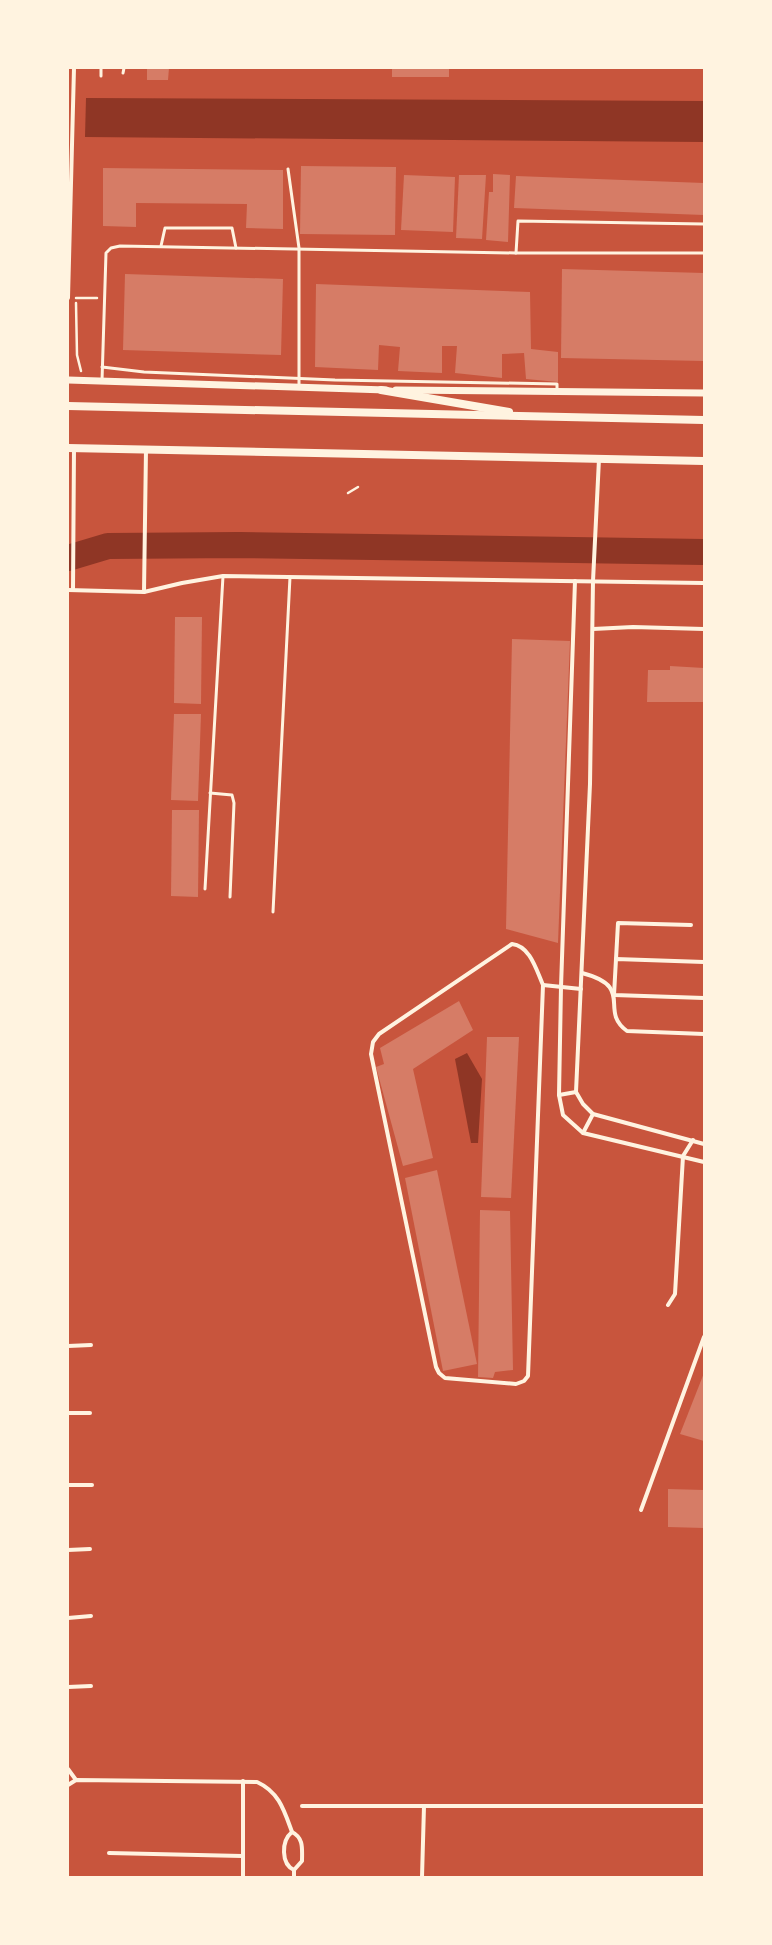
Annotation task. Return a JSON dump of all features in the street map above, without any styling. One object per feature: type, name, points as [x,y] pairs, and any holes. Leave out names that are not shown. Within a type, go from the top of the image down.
[{"type":"main road","points":[[381,390],[458,404],[547,417]]},
{"type":"main road","points":[[68,406],[704,420]]},
{"type":"main road","points":[[71,448],[704,461]]},
{"type":"street","points":[[68,298],[74,68]]},
{"type":"street","points":[[68,380],[381,390],[704,393]]},
{"type":"street","points":[[71,448],[74,523],[73,576],[70,590],[144,592],[182,583],[223,576],[704,583]]},
{"type":"street","points":[[144,592],[146,449]]},
{"type":"street","points":[[599,459],[593,572],[590,784],[576,1092],[583,1104],[593,1114],[704,1144]]},
{"type":"street","points":[[575,581],[561,987],[559,1095],[563,1115],[583,1134],[704,1162]]},
{"type":"street","points":[[593,629],[633,627],[704,629]]},
{"type":"street","points":[[691,925],[618,922],[614,995],[616,1019],[619,1025],[627,1031],[704,1034]]},
{"type":"street","points":[[512,944],[520,945],[526,948],[543,985],[528,1376],[524,1381],[516,1384],[445,1378],[439,1373],[436,1367],[371,1054],[373,1042],[379,1034],[512,944]]},
{"type":"street","points":[[616,959],[704,962]]},
{"type":"street","points":[[582,973],[605,981],[610,986],[614,995]]},
{"type":"street","points":[[543,985],[581,989]]},
{"type":"street","points":[[614,995],[704,998]]},
{"type":"street","points":[[559,1095],[576,1092]]},
{"type":"street","points":[[583,1134],[593,1114]]},
{"type":"street","points":[[668,1304],[675,1294],[683,1156],[693,1140]]},
{"type":"street","points":[[642,1510],[704,1337]]},
{"type":"street","points":[[68,1346],[91,1345]]},
{"type":"street","points":[[68,1413],[90,1413]]},
{"type":"street","points":[[68,1484],[92,1485]]},
{"type":"street","points":[[68,1550],[90,1549]]},
{"type":"street","points":[[68,1618],[91,1616]]},
{"type":"street","points":[[68,1687],[91,1686]]},
{"type":"street","points":[[68,1769],[76,1780]]},
{"type":"street","points":[[68,1785],[76,1780],[243,1781],[257,1782],[265,1785],[281,1802],[292,1832],[297,1834],[301,1840],[302,1861],[294,1870],[294,1877]]},
{"type":"street","points":[[243,1781],[243,1877]]},
{"type":"street","points":[[302,1806],[704,1806]]},
{"type":"street","points":[[422,1877],[424,1806]]},
{"type":"street","points":[[292,1832],[285,1840],[284,1861],[288,1867],[294,1870]]},
{"type":"street","points":[[108,1853],[242,1856]]},
{"type":"lane","points":[[101,76],[102,68]]},
{"type":"lane","points":[[124,68],[124,73]]},
{"type":"lane","points":[[288,169],[299,248],[299,387]]},
{"type":"lane","points":[[516,252],[518,221],[704,224]]},
{"type":"lane","points":[[161,246],[165,228],[232,228],[236,248]]},
{"type":"lane","points":[[102,381],[106,253],[111,248],[120,246],[516,252],[704,253]]},
{"type":"lane","points":[[102,367],[144,372],[335,380],[557,384],[557,391]]},
{"type":"lane","points":[[205,889],[223,576]]},
{"type":"lane","points":[[273,912],[290,577]]},
{"type":"lane","points":[[210,793],[232,795],[234,803],[230,896]]},
{"type":"path","points":[[76,298],[77,355],[83,380]]},
{"type":"path","points":[[348,492],[358,487]]},
{"type":"shaded area","points":[[86,98],[704,101],[704,142],[85,137]]},
{"type":"shaded area","points":[[467,1053],[482,1079],[478,1143],[471,1143],[455,1059]]},
{"type":"building","points":[[147,68],[169,68],[168,80],[147,80]]},
{"type":"building","points":[[392,68],[449,68],[449,77],[392,77]]},
{"type":"building","points":[[301,166],[396,167],[395,235],[300,234]]},
{"type":"building","points":[[103,168],[283,170],[283,229],[246,228],[247,204],[136,203],[136,227],[103,226]]},
{"type":"building","points":[[493,174],[510,175],[508,242],[486,240],[489,192],[493,192]]},
{"type":"building","points":[[404,175],[455,177],[453,232],[401,230]]},
{"type":"building","points":[[459,175],[486,175],[482,239],[456,238]]},
{"type":"building","points":[[516,176],[704,183],[704,215],[514,208]]},
{"type":"building","points":[[562,269],[704,273],[704,361],[561,358]]},
{"type":"building","points":[[125,274],[283,279],[281,355],[123,350]]},
{"type":"building","points":[[316,284],[530,292],[531,349],[558,352],[558,382],[526,379],[524,353],[502,354],[502,378],[455,373],[457,346],[442,346],[442,373],[398,371],[400,347],[379,345],[378,370],[315,367]]},
{"type":"building","points":[[175,617],[202,617],[201,704],[174,703]]},
{"type":"building","points":[[512,639],[570,641],[558,943],[506,929]]},
{"type":"building","points":[[670,666],[704,668],[704,702],[647,702],[648,670],[670,670]]},
{"type":"building","points":[[174,714],[201,714],[198,801],[171,800]]},
{"type":"building","points":[[172,810],[199,810],[198,897],[171,896]]},
{"type":"building","points":[[459,1001],[473,1030],[413,1069],[433,1158],[403,1166],[376,1067],[384,1064],[380,1048]]},
{"type":"building","points":[[487,1037],[519,1037],[511,1198],[481,1197]]},
{"type":"building","points":[[437,1170],[477,1364],[443,1371],[405,1178]]},
{"type":"building","points":[[480,1210],[510,1211],[513,1370],[495,1372],[493,1378],[478,1377]]},
{"type":"building","points":[[704,1373],[704,1441],[680,1434]]},
{"type":"building","points":[[668,1489],[704,1490],[704,1528],[668,1527]]},
{"type":"waterway","points":[[68,558],[108,546],[239,545],[704,552]]}]
